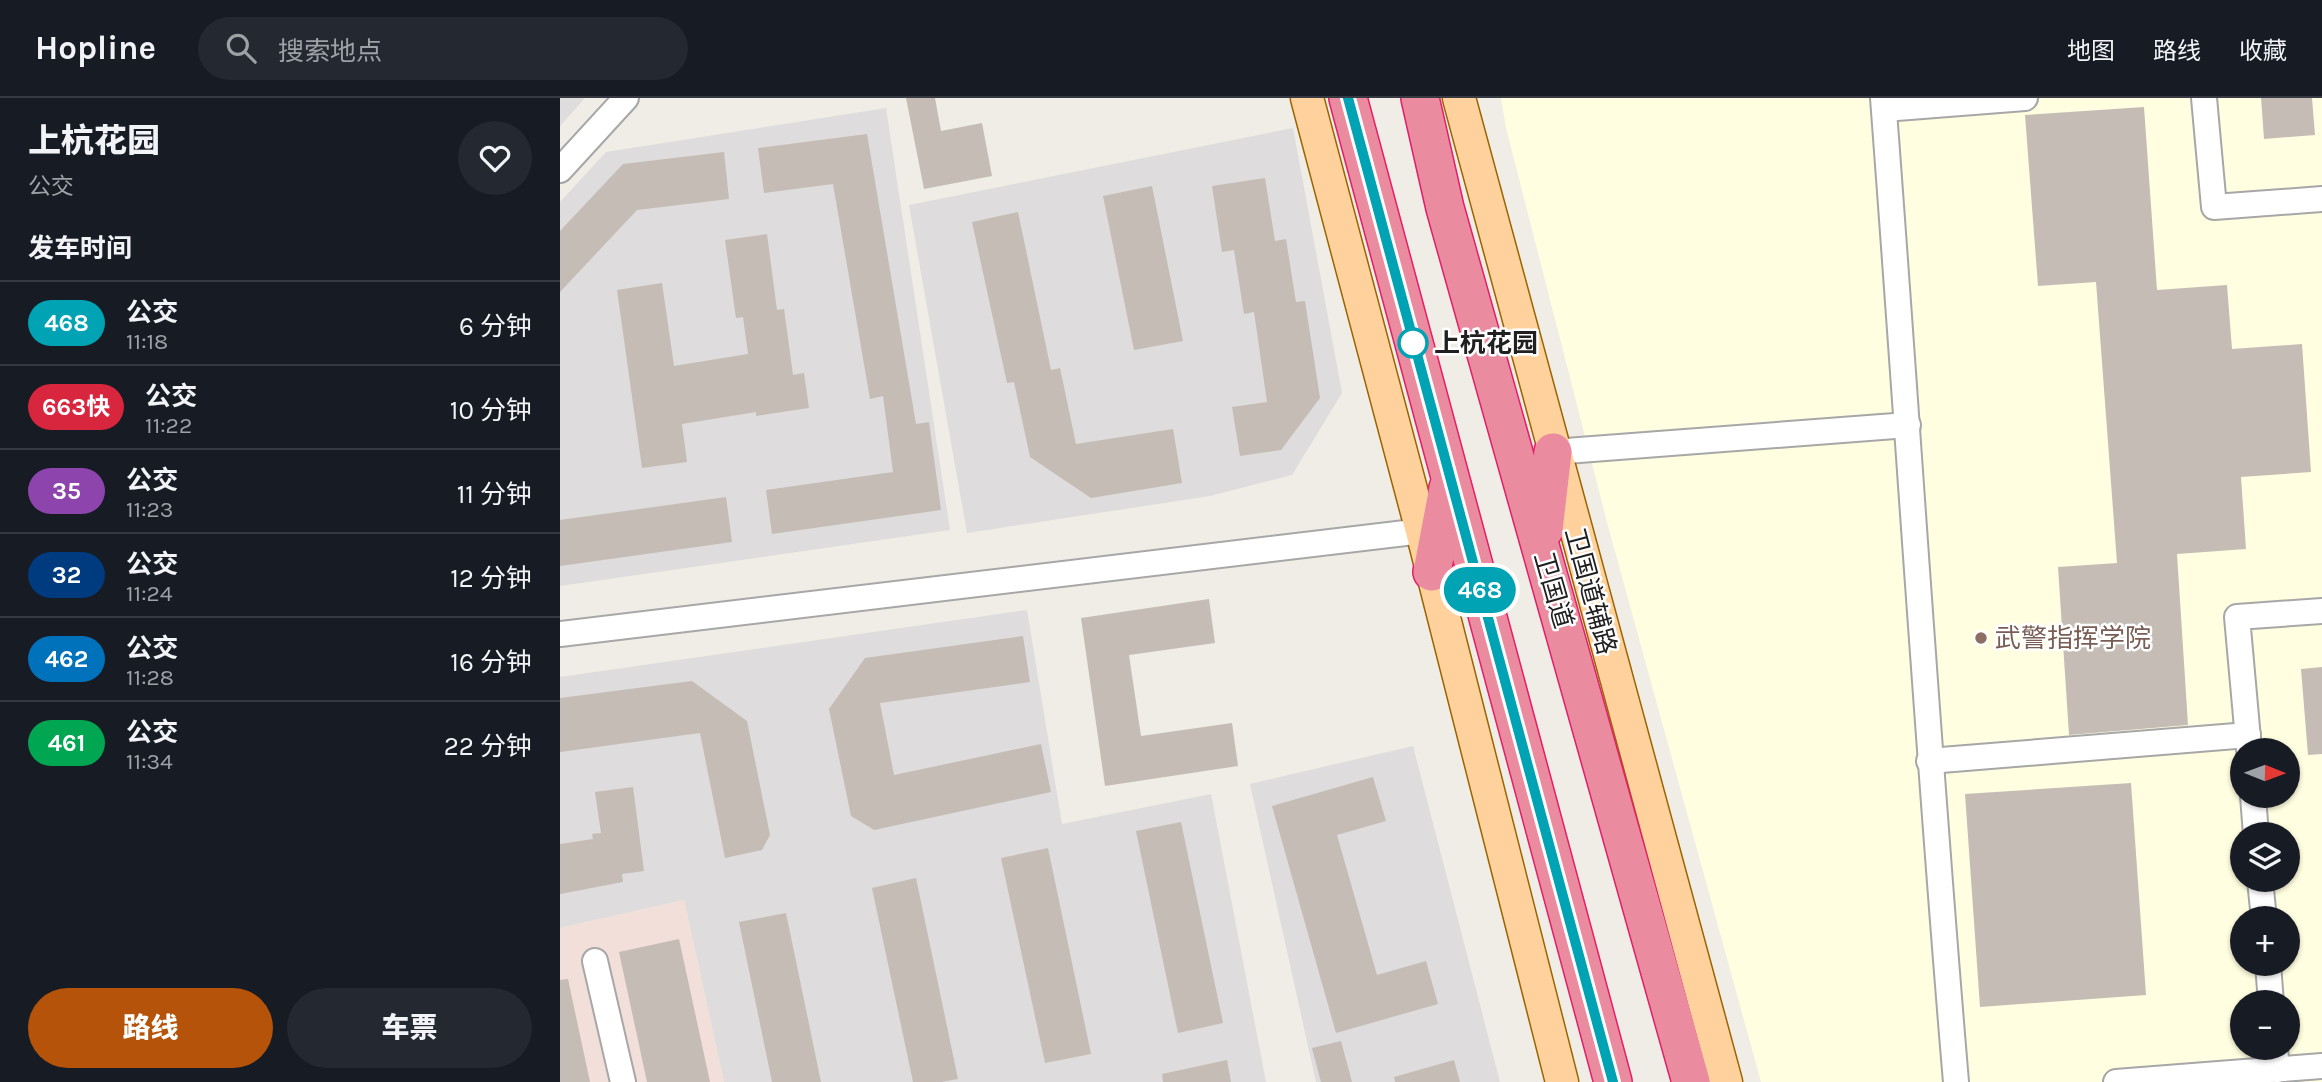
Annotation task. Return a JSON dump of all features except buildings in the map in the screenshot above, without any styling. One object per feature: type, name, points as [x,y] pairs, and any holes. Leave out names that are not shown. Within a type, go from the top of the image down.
[{"type":"highway","name":"卫国道","points":[[1420,98],[1445,208],[1691,1082]]},
{"type":"highway","points":[[1351,112],[1613,1082]]},
{"type":"highway","points":[[1542,548],[1553,452]]},
{"type":"highway","points":[[1432,572],[1450,481]]},
{"type":"main road","points":[[1307,98],[1422,531],[1562,1082]]},
{"type":"main road","points":[[1333,98],[1351,112]]},
{"type":"main road","name":"卫国道辅路","points":[[1459,98],[1726,1082]]},
{"type":"main road","points":[[1498,398],[1553,452]]},
{"type":"street","points":[[560,170],[626,98]]},
{"type":"street","points":[[1956,1082],[1929,761],[1908,425],[1883,103],[2025,98]]},
{"type":"street","points":[[2204,98],[2214,207],[2322,199]]},
{"type":"street","points":[[1553,452],[1908,425]]},
{"type":"street","points":[[560,634],[1422,531]]},
{"type":"street","points":[[2248,738],[2237,617],[2322,611]]},
{"type":"street","points":[[1929,761],[2230,744]]},
{"type":"street","points":[[595,961],[623,1082]]},
{"type":"street","points":[[2116,1082],[2143,1081],[2270,1060]]},
{"type":"street","points":[[2283,1060],[2322,1066]]},
{"type":"shaded area","points":[[560,98],[585,98],[560,126]]},
{"type":"shaded area","name":"武警指挥学院","points":[[1501,98],[2322,98],[2322,1082],[1761,1082],[1608,526],[1506,128]]},
{"type":"shaded area","points":[[886,108],[950,530],[560,586],[560,202],[606,152]]},
{"type":"shaded area","points":[[1293,128],[1342,393],[1292,475],[1210,496],[967,533],[909,205]]},
{"type":"shaded area","points":[[1027,610],[1062,824],[1211,794],[1266,1082],[724,1082],[684,900],[560,928],[560,677]]},
{"type":"shaded area","points":[[1413,746],[1500,1082],[1316,1082],[1250,784]]},
{"type":"shaded area","points":[[684,900],[724,1082],[560,1082],[560,928]]},
{"type":"bus line","name":"468","points":[[1348,98],[1613,1082]]},
{"type":"place","name":"上杭花园","points":[[1413,343]]},
{"type":"place","name":"武警指挥学院","points":[[1981,638]]}]
